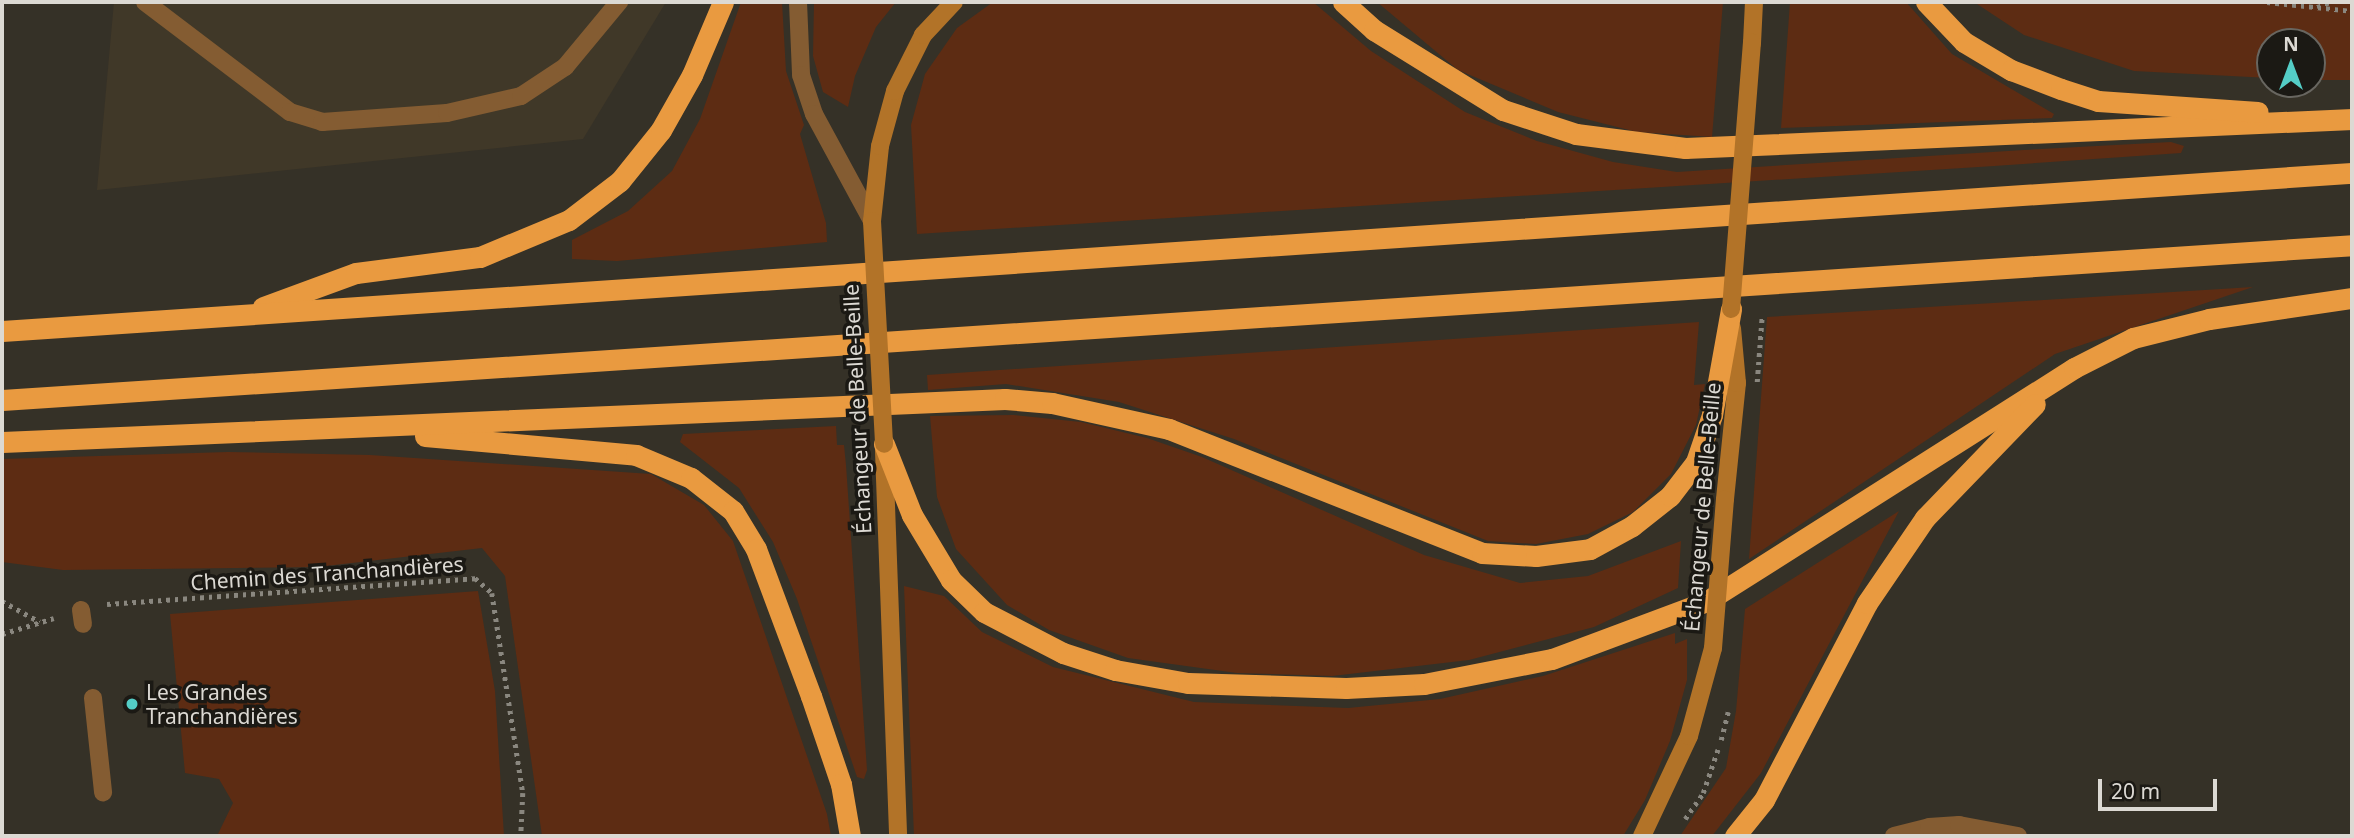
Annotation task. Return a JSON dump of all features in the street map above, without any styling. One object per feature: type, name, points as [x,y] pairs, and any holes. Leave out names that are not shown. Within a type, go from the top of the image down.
[{"type":"highway","points":[[239,315],[356,273],[480,257],[569,220],[620,181],[661,130],[692,75],[723,2]]},
{"type":"highway","points":[[1926,2],[1964,42],[2011,70],[2098,101],[2351,119]]},
{"type":"highway","points":[[1344,4],[1426,65],[1503,110],[1576,134],[1685,148],[2351,119]]},
{"type":"highway","points":[[2,331],[2352,173]]},
{"type":"highway","points":[[2,400],[2352,245]]},
{"type":"highway","points":[[884,443],[912,515],[951,580],[984,612],[1063,653],[1115,670],[1188,683],[1346,688],[1423,684],[1552,659],[1707,601],[2074,368],[2133,338],[2209,319],[2352,298]]},
{"type":"highway","points":[[2,442],[1005,399],[1052,403],[1169,429],[1482,553],[1536,556],[1590,549],[1632,526],[1670,496],[1696,462],[1728,383],[1731,309]]},
{"type":"highway","points":[[1735,836],[1764,800],[1867,603],[1926,519],[2004,433],[2074,368]]},
{"type":"highway","points":[[339,428],[636,455],[691,478],[733,511],[756,549],[811,696],[841,784],[850,836]]},
{"type":"street","points":[[145,2],[290,111],[323,122],[447,113],[521,96],[565,68],[619,2]]},
{"type":"street","points":[[799,2],[801,75],[814,114],[872,221]]},
{"type":"street","name":"Échangeur de Belle-Beille","points":[[898,836],[884,443],[872,221],[880,146],[895,91],[923,35],[954,2]]},
{"type":"street","points":[[1731,309],[1754,2]]},
{"type":"street","name":"Échangeur de Belle-Beille","points":[[1642,836],[1689,736],[1713,648],[1725,499],[1728,383]]},
{"type":"street","points":[[93,698],[103,792]]},
{"type":"street","points":[[1894,836],[1929,827],[1959,825],[2018,836]]},
{"type":"path","points":[[2267,2],[2352,11]]},
{"type":"path","points":[[2316,7],[2330,2]]},
{"type":"path","name":"Chemin des Tranchandières","points":[[2,634],[41,622],[82,617],[102,604],[475,578],[492,593],[523,793],[521,836]]},
{"type":"path","points":[[2,601],[41,622]]},
{"type":"shaded area","points":[[114,2],[666,2],[583,139],[97,190]]},
{"type":"shaded area","points":[[741,2],[782,2],[786,71],[804,125],[800,134],[826,223],[827,242],[617,261],[572,259],[572,240],[628,211],[672,171],[700,119]]},
{"type":"shaded area","points":[[814,2],[896,2],[876,27],[855,76],[848,107],[823,92],[813,56]]},
{"type":"shaded area","points":[[993,2],[1313,2],[1371,51],[1465,112],[1537,141],[1613,162],[1677,172],[2171,142],[2184,146],[2181,153],[1994,166],[917,234],[911,125],[925,74],[957,28]]},
{"type":"shaded area","points":[[1377,2],[1723,2],[1712,137],[1637,132],[1558,112],[1458,70]]},
{"type":"shaded area","points":[[1790,2],[1906,2],[1952,54],[2054,114],[2052,118],[1781,128]]},
{"type":"shaded area","points":[[1974,2],[2352,2],[2352,80],[2326,80],[2326,28],[2256,28],[2256,77],[2134,71],[2024,35]]},
{"type":"shaded area","points":[[2253,287],[2055,354],[1749,559],[1767,317]]},
{"type":"shaded area","points":[[1699,322],[1694,385],[1705,384],[1696,425],[1671,474],[1633,512],[1588,534],[1536,544],[1488,541],[1234,439],[1119,402],[1006,384],[928,390],[927,375]]},
{"type":"shaded area","points":[[1014,415],[1081,422],[1147,438],[1202,457],[1424,555],[1520,583],[1588,576],[1681,541],[1678,588],[1594,627],[1469,660],[1332,676],[1237,673],[1128,658],[1049,630],[1007,605],[956,549],[937,497],[930,416]]},
{"type":"shaded area","points":[[836,426],[837,445],[844,445],[846,465],[867,770],[864,779],[857,777],[797,599],[773,542],[739,488],[680,442],[683,434]]},
{"type":"shaded area","points":[[228,452],[370,455],[651,474],[704,505],[733,541],[827,814],[831,836],[542,836],[505,576],[482,548],[317,567],[63,570],[2,562],[2,459]]},
{"type":"shaded area","points":[[1899,511],[1761,773],[1712,836],[1680,836],[1726,768],[1736,711],[1745,609]]},
{"type":"shaded area","points":[[904,586],[944,596],[982,632],[1053,667],[1194,702],[1348,708],[1440,699],[1543,676],[1675,633],[1675,644],[1687,639],[1687,680],[1670,741],[1645,800],[1623,836],[914,836]]},
{"type":"shaded area","points":[[478,591],[495,691],[504,836],[217,836],[233,803],[219,779],[185,773],[170,614]]},
{"type":"place","name":"Les Grandes Tranchandières","points":[[132,704]]}]
